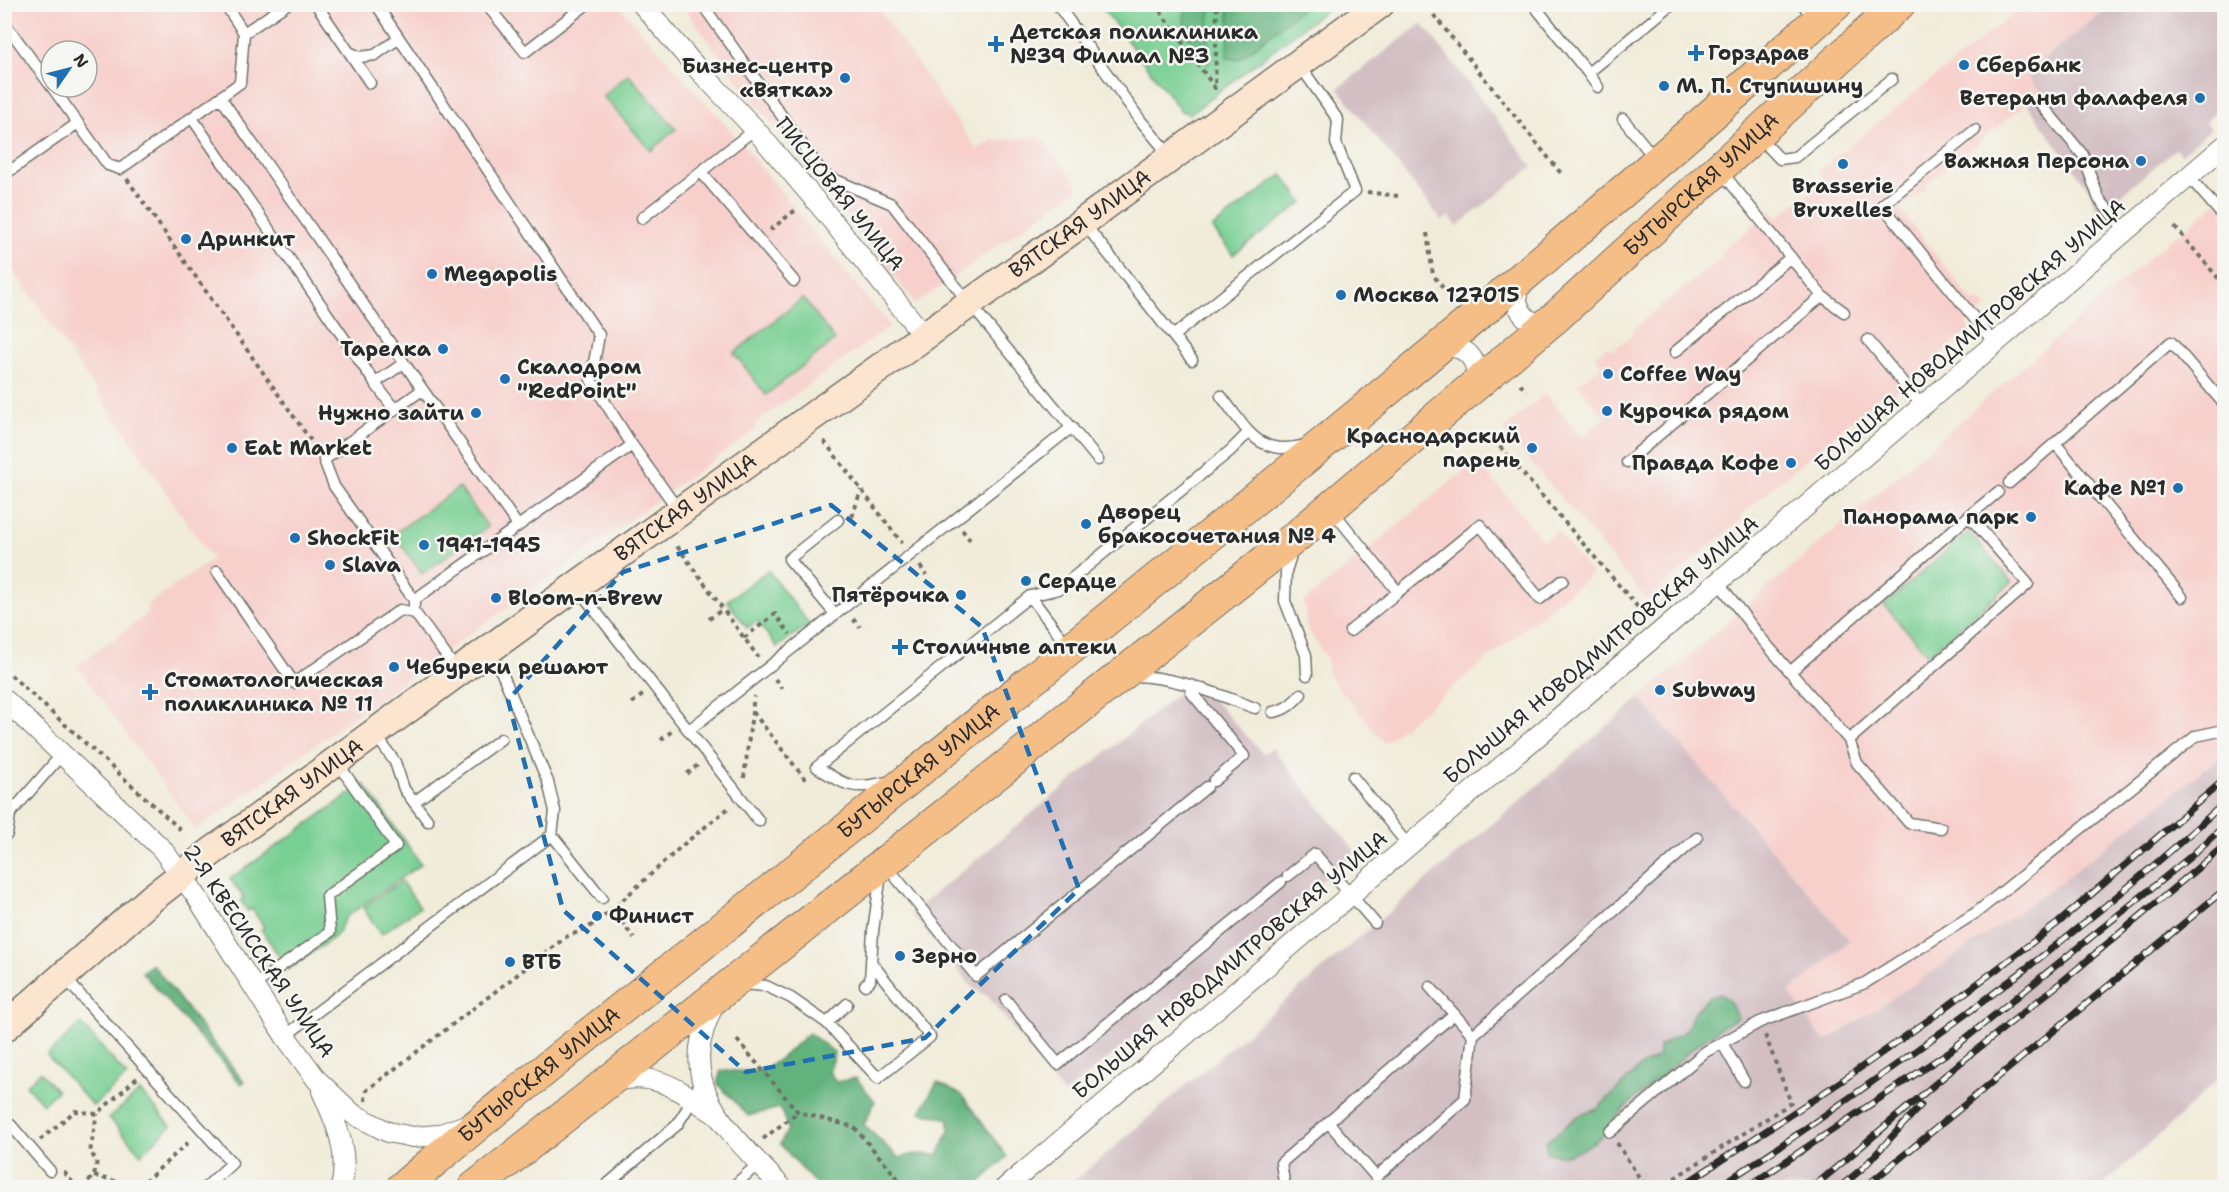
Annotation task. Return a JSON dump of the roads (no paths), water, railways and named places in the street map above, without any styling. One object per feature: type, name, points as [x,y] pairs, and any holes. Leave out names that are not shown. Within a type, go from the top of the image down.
[{"type":"main road","name":"БУТЫРСКАЯ УЛИЦА","points":[[474,1188],[1298,535],[1557,316],[1899,4]]},
{"type":"main road","name":"БУТЫРСКАЯ УЛИЦА","points":[[402,1188],[1435,352],[1658,163],[1818,10]]},
{"type":"main road","points":[[386,1188],[427,1166]]},
{"type":"street","name":"ВЯТСКАЯ УЛИЦА","points":[[4,1028],[182,875],[679,511],[1083,222],[1380,4]]},
{"type":"street","name":"ПИСЦОВАЯ УЛИЦА","points":[[647,6],[695,66],[756,129],[924,336]]},
{"type":"street","name":"БОЛЬШАЯ НОВОДМИТРОВСКАЯ УЛИЦА","points":[[1005,1188],[1923,407],[2190,178],[2224,146]]},
{"type":"street","points":[[1525,276],[1516,292],[1519,309],[1532,321],[1549,321],[1557,316]]},
{"type":"street","points":[[1435,352],[1451,346],[1468,353],[1474,360],[1477,377],[1468,392]]},
{"type":"street","name":"2-Я КВЕСИССКАЯ УЛИЦА","points":[[4,699],[162,849],[182,875],[285,1036],[317,1080],[353,1114],[388,1131],[413,1137],[438,1135],[486,1119]]},
{"type":"street","points":[[716,1115],[704,1091],[700,1069],[700,1048],[706,1020],[726,987]]},
{"type":"street","points":[[604,1084],[624,1078],[651,1079],[674,1086],[716,1115],[782,1188]]},
{"type":"street","name":"2-Я КВЕСИССКАЯ УЛИЦА","points":[[317,1080],[338,1126],[344,1149],[345,1170],[341,1188]]},
{"type":"lane","points":[[60,99],[108,165],[120,169],[240,83],[244,33],[225,4]]},
{"type":"lane","points":[[244,33],[287,4]]},
{"type":"lane","points":[[316,4],[370,83]]},
{"type":"lane","points":[[376,4],[599,335],[591,380],[632,445],[679,511]]},
{"type":"lane","points":[[486,4],[525,52],[587,4]]},
{"type":"lane","points":[[702,4],[824,175],[892,204],[1098,460]]},
{"type":"lane","points":[[1058,4],[1141,121],[1171,158]]},
{"type":"lane","points":[[1533,4],[1598,87]]},
{"type":"lane","points":[[1588,73],[1672,4]]},
{"type":"lane","points":[[4,22],[39,70]]},
{"type":"lane","points":[[349,52],[360,57],[375,55],[395,41]]},
{"type":"lane","points":[[1173,336],[1354,191],[1336,143],[1338,120],[1298,63]]},
{"type":"lane","points":[[1757,134],[1780,159],[1795,157],[1892,79]]},
{"type":"lane","points":[[221,98],[518,526]]},
{"type":"lane","points":[[2040,103],[2083,155],[2099,199],[2127,232]]},
{"type":"lane","points":[[192,118],[394,410]]},
{"type":"lane","points":[[1623,119],[1658,163]]},
{"type":"lane","points":[[4,175],[78,123]]},
{"type":"lane","points":[[642,218],[756,129]]},
{"type":"lane","points":[[1975,130],[1882,205],[1995,345]]},
{"type":"lane","points":[[1719,169],[1822,296],[1844,312]]},
{"type":"lane","points":[[700,172],[794,281]]},
{"type":"lane","points":[[2190,178],[2224,217]]},
{"type":"lane","points":[[1083,222],[1192,360]]},
{"type":"lane","points":[[1675,352],[1791,258]]},
{"type":"lane","points":[[1627,462],[1822,296]]},
{"type":"lane","points":[[1868,340],[1923,407]]},
{"type":"lane","points":[[2009,483],[2171,342],[2224,404]]},
{"type":"lane","points":[[375,383],[404,363]]},
{"type":"lane","points":[[422,390],[324,460],[334,486],[414,600],[415,613],[458,672]]},
{"type":"lane","points":[[1221,396],[1249,432],[1273,449],[1288,450],[1329,439]]},
{"type":"lane","points":[[689,730],[1072,427]]},
{"type":"lane","points":[[913,775],[866,787],[844,786],[817,767],[1030,596],[1059,589],[1230,451],[1249,432]]},
{"type":"lane","points":[[2055,443],[2182,597]]},
{"type":"lane","points":[[414,600],[632,445]]},
{"type":"lane","points":[[1791,672],[1998,492]]},
{"type":"lane","points":[[1330,508],[1398,592]]},
{"type":"lane","points":[[1137,509],[1145,519]]},
{"type":"lane","points":[[1849,740],[2028,584],[1969,516]]},
{"type":"lane","points":[[835,614],[789,559],[838,520]]},
{"type":"lane","points":[[1350,632],[1480,525],[1540,599],[1563,580]]},
{"type":"lane","points":[[1298,535],[1286,571],[1285,601],[1306,655],[1307,675]]},
{"type":"lane","points":[[217,571],[294,683],[400,610],[415,613]]},
{"type":"lane","points":[[1718,582],[1849,740],[1857,763],[1909,823],[1941,828]]},
{"type":"lane","points":[[576,586],[759,821]]},
{"type":"lane","points":[[1030,596],[1070,649]]},
{"type":"lane","points":[[487,652],[502,673],[548,782],[555,811],[552,835],[602,898]]},
{"type":"lane","points":[[1119,676],[1151,676],[1178,680],[1255,708]]},
{"type":"lane","points":[[884,865],[976,976],[1244,756],[1191,693],[1193,686]]},
{"type":"lane","points":[[1273,712],[1292,704],[1301,694]]},
{"type":"lane","points":[[1610,1132],[1705,1052],[1760,1022],[1865,983],[1977,912],[2196,736],[2224,730]]},
{"type":"lane","points":[[374,734],[395,762],[404,789],[428,821]]},
{"type":"lane","points":[[414,802],[501,739]]},
{"type":"lane","points":[[4,836],[7,834],[10,814],[63,753]]},
{"type":"lane","points":[[253,986],[330,932],[327,896],[396,846],[336,761]]},
{"type":"lane","points":[[1353,777],[1408,845]]},
{"type":"lane","points":[[285,1036],[552,835]]},
{"type":"lane","points":[[1328,1122],[1376,1177],[1465,1099],[1473,1035],[1697,838]]},
{"type":"lane","points":[[1006,1000],[1058,1064],[1315,854],[1375,923]]},
{"type":"lane","points":[[866,986],[870,981],[873,931],[884,865]]},
{"type":"lane","points":[[726,987],[766,986],[791,998],[827,1023],[878,1078],[930,1037],[871,962]]},
{"type":"lane","points":[[63,975],[232,1163],[205,1188]]},
{"type":"lane","points":[[1430,987],[1473,1035]]},
{"type":"lane","points":[[827,1023],[847,1004]]},
{"type":"lane","points":[[1285,1188],[1281,1163],[1454,1014]]},
{"type":"lane","points":[[1722,1043],[1744,1081]]},
{"type":"lane","points":[[603,1188],[677,1125],[693,1099]]},
{"type":"lane","points":[[4,1117],[50,1171]]},
{"type":"lane","points":[[735,1184],[754,1157]]},
{"type":"railway","points":[[1679,1188],[1843,1080],[1937,1014],[2058,923],[2224,780]]},
{"type":"railway","points":[[1716,1188],[1849,1098],[2021,972],[2145,873],[2224,803]]},
{"type":"railway","points":[[1746,1188],[1950,1051],[2190,857],[2224,826]]},
{"type":"railway","points":[[1812,1188],[2224,846]]},
{"type":"railway","points":[[1864,1188],[2224,890]]},
{"type":"railway","points":[[1839,1188],[1864,1167],[1921,1105]]},
{"type":"place","name":"Детская поликлиника №39 Филиал №3","points":[[996,44]]},
{"type":"place","name":"Горздрав","points":[[1696,53]]},
{"type":"place","name":"Сбербанк","points":[[1964,65]]},
{"type":"place","name":"Бизнес-центр «Вятка»","points":[[845,78]]},
{"type":"place","name":"М. П. Ступишину","points":[[1664,86]]},
{"type":"place","name":"Ветераны фалафеля","points":[[2200,98]]},
{"type":"place","name":"Важная Персона","points":[[2141,161]]},
{"type":"place","name":"Brasserie Bruxelles","points":[[1843,164]]},
{"type":"place","name":"Дринкит","points":[[186,239]]},
{"type":"place","name":"Megapolis","points":[[432,274]]},
{"type":"place","name":"Москва 127015","points":[[1341,295]]},
{"type":"place","name":"Тарелка","points":[[443,349]]},
{"type":"place","name":"Coffee Way","points":[[1608,374]]},
{"type":"place","name":"Скалодром \"RedPoint\"","points":[[505,379]]},
{"type":"place","name":"Курочка рядом","points":[[1607,411]]},
{"type":"place","name":"Нужно зайти","points":[[476,413]]},
{"type":"place","name":"Eat Market","points":[[232,448]]},
{"type":"place","name":"Краснодарский парень","points":[[1532,448]]},
{"type":"place","name":"Правда Кофе","points":[[1791,463]]},
{"type":"place","name":"Кафе №1","points":[[2178,488]]},
{"type":"place","name":"Панорама парк","points":[[2031,517]]},
{"type":"place","name":"Дворец бракосочетания № 4","points":[[1086,524]]},
{"type":"place","name":"ShockFit","points":[[295,538]]},
{"type":"place","name":"1941-1945","points":[[424,545]]},
{"type":"place","name":"Slava","points":[[330,565]]},
{"type":"place","name":"Сердце","points":[[1026,581]]},
{"type":"place","name":"Пятёрочка","points":[[961,595]]},
{"type":"place","name":"Bloom-n-Brew","points":[[496,598]]},
{"type":"place","name":"Столичные аптеки","points":[[900,647]]},
{"type":"place","name":"Чебуреки решают","points":[[394,667]]},
{"type":"place","name":"Subway","points":[[1660,690]]},
{"type":"place","name":"Стоматологическая поликлиника № 11","points":[[150,692]]},
{"type":"place","name":"Финист","points":[[597,916]]},
{"type":"place","name":"Зерно","points":[[900,956]]},
{"type":"place","name":"ВТБ","points":[[510,962]]}]
